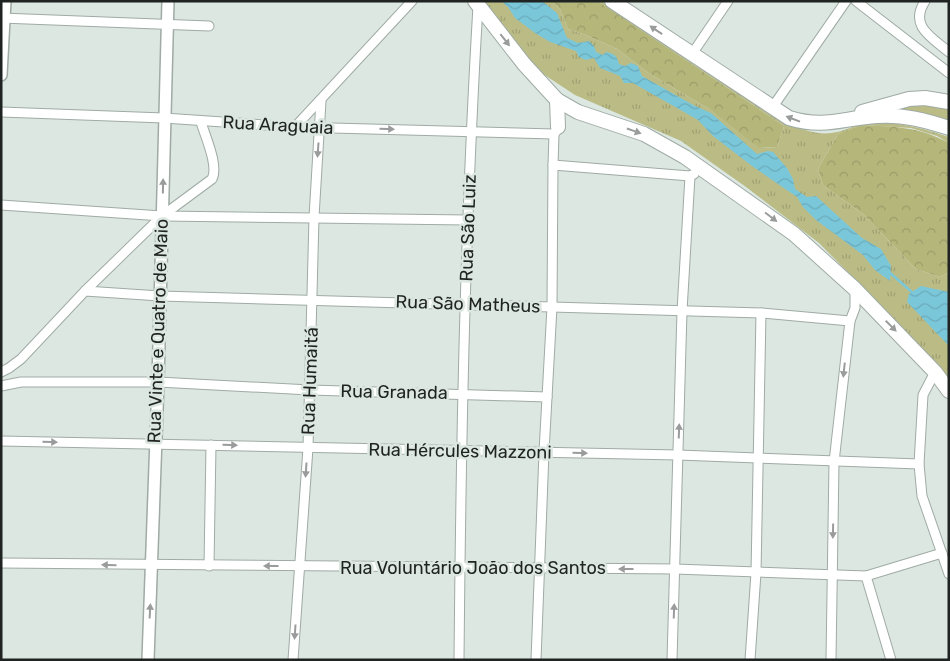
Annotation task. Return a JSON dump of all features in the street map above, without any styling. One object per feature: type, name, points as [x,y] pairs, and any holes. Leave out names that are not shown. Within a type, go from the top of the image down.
[{"type":"main road","points":[[612,1],[789,118],[804,123],[822,124],[877,116],[894,116],[930,122],[949,128]]},
{"type":"main road","points":[[477,4],[524,64],[557,100],[578,112],[644,134],[685,157],[794,234],[855,289],[935,372],[949,391]]},
{"type":"main road","points":[[840,121],[878,106],[909,98],[925,98],[949,102]]},
{"type":"main road","points":[[556,130],[557,100]]},
{"type":"main road","points":[[556,130],[578,112]]},
{"type":"street","points":[[1,75],[5,1]]},
{"type":"street","name":"Rua Vinte e Quatro de Maio","points":[[148,660],[158,382],[168,1]]},
{"type":"street","points":[[295,127],[412,1]]},
{"type":"street","points":[[692,54],[728,1]]},
{"type":"street","points":[[772,108],[846,1]]},
{"type":"street","points":[[856,1],[949,73]]},
{"type":"street","points":[[925,1],[919,17],[920,25],[925,32],[949,52]]},
{"type":"street","name":"Rua São Luiz","points":[[459,660],[461,451],[477,4]]},
{"type":"street","points":[[3,19],[209,26]]},
{"type":"street","name":"Rua Humaitá","points":[[293,660],[308,448],[314,217],[321,101]]},
{"type":"street","name":"Rua Araguaia","points":[[1,112],[164,118],[201,122],[320,128],[471,131],[556,130]]},
{"type":"street","points":[[1,372],[21,359],[85,291],[162,216],[207,183],[215,173],[214,162],[201,122]]},
{"type":"street","points":[[536,660],[552,307],[553,165],[556,130]]},
{"type":"street","points":[[553,165],[690,176],[704,169]]},
{"type":"street","points":[[672,660],[682,311],[690,176]]},
{"type":"street","points":[[1,205],[162,216],[468,220]]},
{"type":"street","points":[[831,660],[834,462],[850,321],[855,308],[855,289]]},
{"type":"street","name":"Rua São Matheus","points":[[85,291],[160,296],[761,313],[850,321]]},
{"type":"street","points":[[750,660],[756,573],[761,313]]},
{"type":"street","points":[[935,372],[923,395],[919,464],[922,496],[949,574]]},
{"type":"street","name":"Rua Granada","points":[[1,386],[21,382],[158,382],[310,390],[547,396]]},
{"type":"street","name":"Rua Hércules Mazzoni","points":[[1,441],[758,457],[834,462],[919,464]]},
{"type":"street","points":[[208,566],[211,445]]},
{"type":"street","name":"Rua Voluntário João dos Santos","points":[[1,563],[675,569],[866,576],[942,553]]},
{"type":"street","points":[[866,576],[891,660]]},
{"type":"green space","points":[[483,1],[552,1],[560,9],[568,29],[617,49],[650,74],[709,109],[759,148],[777,147],[784,126],[598,1],[602,1],[772,116],[793,126],[816,133],[824,133],[836,132],[864,124],[890,123],[920,128],[949,137],[949,143],[937,136],[911,128],[861,125],[838,134],[818,169],[823,185],[863,214],[916,269],[940,277],[949,272],[949,381],[936,363],[905,330],[819,243],[746,187],[681,141],[575,95],[537,70]]},
{"type":"green space","points":[[552,1],[598,1],[784,126],[777,147],[758,148],[709,109],[650,74],[617,49],[568,29],[560,9]]},
{"type":"green space","points":[[905,103],[949,105],[949,123],[881,110]]},
{"type":"green space","points":[[861,125],[916,130],[949,143],[949,272],[940,277],[916,269],[863,214],[823,185],[818,169],[838,134]]},
{"type":"water","points":[[501,1],[542,1],[557,13],[567,38],[578,43],[589,41],[594,46],[596,52],[603,55],[606,52],[614,55],[619,64],[625,66],[631,63],[638,66],[642,76],[711,113],[757,154],[768,151],[773,152],[787,168],[793,179],[795,189],[807,197],[816,196],[862,238],[881,249],[891,266],[890,281],[875,270],[863,255],[816,220],[803,207],[797,197],[713,136],[698,120],[633,83],[624,83],[620,76],[600,68],[594,58],[586,60],[579,57],[576,51],[550,42],[535,33],[515,18],[508,7]]},
{"type":"water","points":[[921,286],[949,292],[949,346],[907,302],[909,294]]},
{"type":"waterway","points":[[889,272],[913,293]]}]
